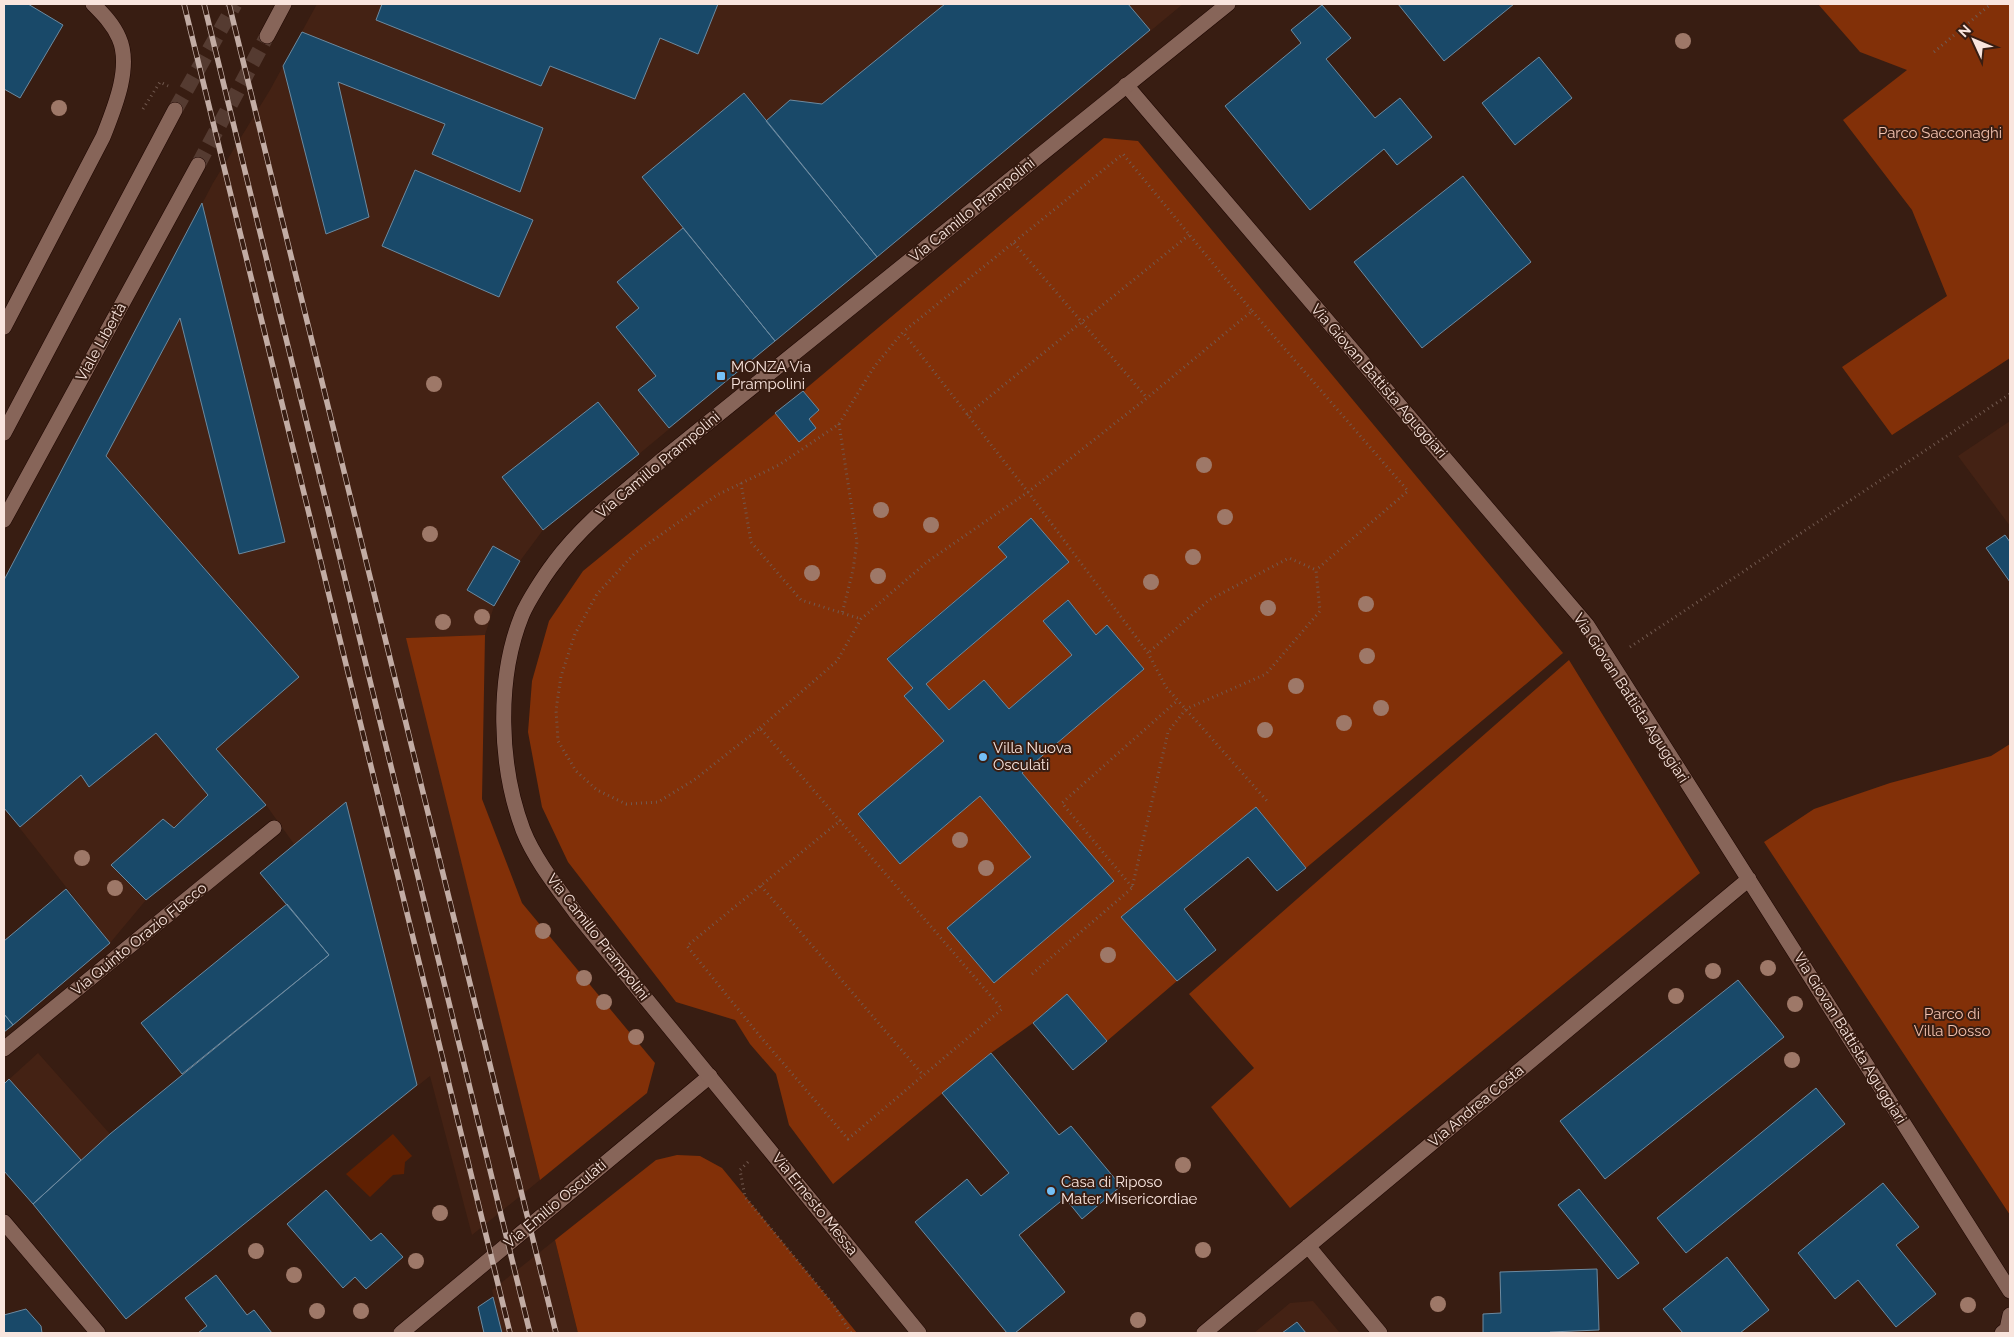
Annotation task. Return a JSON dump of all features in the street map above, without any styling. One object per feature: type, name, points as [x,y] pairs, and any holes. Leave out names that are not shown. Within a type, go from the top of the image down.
[{"type":"street","points":[[4,327],[103,136],[115,107],[122,81],[123,58],[120,39],[110,22],[93,4]]},
{"type":"street","points":[[267,36],[284,4]]},
{"type":"street","name":"Via Camillo Prampolini","points":[[710,1076],[576,913],[551,880],[524,832],[510,786],[504,732],[504,699],[510,658],[522,614],[553,563],[586,526],[671,453],[1228,4]]},
{"type":"street","name":"Via Giovan Battista Aguggiari","points":[[1126,85],[1587,625],[2010,1291]]},
{"type":"street","points":[[4,433],[175,110]]},
{"type":"street","name":"Viale Libertà","points":[[4,520],[198,164]]},
{"type":"street","name":"Via Quinto Orazio Flacco","points":[[4,1049],[274,828]]},
{"type":"street","name":"Via Andrea Costa","points":[[1204,1333],[1749,879]]},
{"type":"street","name":"Via Ernesto Messa","points":[[710,1076],[919,1333]]},
{"type":"street","name":"Via Emilio Osculati","points":[[401,1333],[710,1076]]},
{"type":"street","points":[[4,1222],[98,1333]]},
{"type":"street","points":[[1308,1246],[1380,1333]]},
{"type":"street","points":[[2002,1333],[2006,1329],[2010,1314]]},
{"type":"path","points":[[1934,52],[1991,4]]},
{"type":"path","points":[[1252,311],[1147,398],[1028,492],[927,562],[861,619],[837,661],[760,728],[694,780],[658,802],[626,804],[597,790],[576,771],[558,741],[556,710],[561,676],[575,634],[598,594],[635,553],[717,495],[780,465],[839,424],[874,367],[903,332],[1123,154],[1252,311],[1408,491],[1316,570]]},
{"type":"path","points":[[967,415],[1189,235]]},
{"type":"path","points":[[1014,242],[1147,398]]},
{"type":"path","points":[[903,332],[1028,492],[1148,653],[1166,687],[1268,802]]},
{"type":"path","points":[[1610,660],[2010,394]]},
{"type":"path","points":[[839,424],[857,542],[853,570],[842,614]]},
{"type":"path","points":[[741,483],[751,542],[801,600],[861,619]]},
{"type":"path","points":[[1148,653],[1209,600],[1289,558],[1316,570]]},
{"type":"path","points":[[1032,974],[1132,888],[1168,732],[1186,709],[1266,674],[1320,611],[1316,570]]},
{"type":"path","points":[[1132,888],[1062,803],[1178,700]]},
{"type":"path","points":[[760,728],[841,820],[1002,1009],[848,1139],[759,1035],[688,946],[841,820]]},
{"type":"path","points":[[761,886],[924,1075]]},
{"type":"path","points":[[766,1144],[740,1170],[745,1197],[833,1304],[851,1333]]},
{"type":"shaded area","points":[[317,4],[1183,4],[639,454],[543,530],[520,561],[494,606],[485,635],[407,638],[540,1180],[472,1235],[430,1076],[126,1319],[4,1171],[4,1084],[38,1053],[110,1134],[329,955],[260,873],[294,844],[266,805],[146,900],[110,943],[4,808],[4,580],[213,183],[270,90]]},
{"type":"shaded area","points":[[2010,421],[2010,526],[1958,456]]},
{"type":"shaded area","points":[[393,1134],[412,1156],[405,1162],[404,1174],[393,1175],[370,1197],[346,1174]]},
{"type":"shaded area","points":[[555,1240],[578,1333],[502,1333],[492,1290]]},
{"type":"shaded area","points":[[1313,1301],[1340,1333],[1254,1333],[1290,1303]]},
{"type":"green space","name":"Parco Sacconaghi","points":[[1818,4],[2010,4],[2010,358],[1892,435],[1842,367],[1947,296],[1912,210],[1843,120],[1907,70],[1860,52]]},
{"type":"green space","points":[[1104,138],[1138,141],[1563,653],[1306,868],[1256,807],[1121,917],[1177,981],[1107,1041],[1067,994],[1033,1023],[991,1053],[833,1184],[789,1125],[776,1074],[750,1044],[735,1020],[676,1002],[568,862],[542,807],[528,732],[532,681],[549,621],[583,571],[803,391]],"holes":[[[1031,518],[1069,562],[926,684],[949,710],[984,680],[1009,709],[1072,655],[1043,621],[1067,600],[1096,635],[1144,669],[1022,773],[1114,881],[994,983],[947,928],[1031,857],[980,796],[900,864],[858,815],[944,741],[905,696],[913,688],[887,658],[1007,557],[998,546]]]},
{"type":"green space","points":[[485,635],[482,799],[522,903],[655,1063],[647,1093],[540,1180],[406,638]]},
{"type":"green space","points":[[1569,660],[1700,873],[1290,1208],[1211,1107],[1254,1068],[1189,994]]},
{"type":"green space","name":"Parco di Villa Dosso","points":[[2010,744],[2010,1215],[1764,842],[1814,809],[1890,783],[1991,756]]},
{"type":"green space","points":[[677,1155],[700,1156],[722,1168],[857,1333],[578,1333],[555,1240],[656,1160]]},
{"type":"building","points":[[4,4],[28,4],[63,25],[20,98],[4,89]]},
{"type":"building","points":[[382,4],[718,4],[698,54],[660,38],[635,99],[550,66],[541,86],[376,20]]},
{"type":"building","points":[[945,4],[1128,4],[1150,30],[877,257],[766,121],[790,100],[822,104]]},
{"type":"building","points":[[1398,4],[1514,4],[1444,61]]},
{"type":"building","points":[[1322,5],[1351,38],[1326,59],[1375,118],[1400,98],[1432,137],[1397,165],[1384,149],[1310,210],[1225,106],[1301,43],[1291,30]]},
{"type":"building","points":[[302,32],[543,128],[520,192],[432,154],[445,124],[338,82],[369,217],[326,234],[283,66]]},
{"type":"building","points":[[1539,57],[1572,98],[1515,145],[1482,103]]},
{"type":"building","points":[[744,93],[877,257],[775,341],[642,177]]},
{"type":"building","points":[[415,170],[533,220],[499,297],[382,246]]},
{"type":"building","points":[[1463,176],[1531,262],[1422,348],[1354,262]]},
{"type":"building","points":[[202,203],[285,542],[239,554],[180,318],[106,456],[299,677],[216,749],[266,805],[146,900],[111,865],[163,819],[174,828],[208,795],[156,733],[89,787],[81,775],[20,827],[4,808],[4,580]]},
{"type":"building","points":[[683,228],[775,341],[669,428],[638,390],[656,376],[616,327],[639,308],[617,282]]},
{"type":"building","points":[[803,391],[819,410],[809,419],[816,428],[799,442],[775,413]]},
{"type":"building","points":[[598,402],[639,454],[543,530],[502,477]]},
{"type":"building","name":"Villa Nuova Osculati","points":[[1031,518],[1069,562],[926,684],[949,710],[984,680],[1009,709],[1072,655],[1043,621],[1068,600],[1096,635],[1107,625],[1144,669],[1022,773],[1114,881],[994,983],[947,928],[1031,857],[980,796],[900,864],[858,814],[944,741],[904,696],[913,688],[887,659],[1007,557],[998,547]]},
{"type":"building","points":[[2005,535],[2010,542],[2010,582],[1986,548]]},
{"type":"building","points":[[493,546],[520,561],[494,606],[467,590]]},
{"type":"building","points":[[346,802],[417,1085],[126,1319],[33,1204],[110,1134],[329,955],[260,873]]},
{"type":"building","points":[[1256,807],[1306,868],[1277,891],[1248,857],[1184,909],[1216,950],[1177,981],[1121,917]]},
{"type":"building","points":[[66,889],[110,943],[13,1025],[4,1014],[4,941]]},
{"type":"building","points":[[287,904],[329,955],[182,1074],[141,1023]]},
{"type":"building","points":[[1738,980],[1784,1037],[1605,1179],[1560,1121]]},
{"type":"building","points":[[1067,994],[1107,1041],[1073,1070],[1033,1023]]},
{"type":"building","points":[[4,1014],[13,1025],[4,1032]]},
{"type":"building","name":"Casa di Riposo Mater Misericordiae","points":[[991,1053],[1059,1135],[1071,1126],[1121,1186],[1082,1219],[1065,1198],[1019,1235],[1065,1292],[1015,1333],[1007,1333],[915,1222],[967,1179],[981,1196],[1009,1173],[942,1093]]},
{"type":"building","points":[[9,1079],[81,1160],[33,1204],[4,1171],[4,1084]]},
{"type":"building","points":[[1816,1088],[1845,1124],[1686,1253],[1657,1218]]},
{"type":"building","points":[[1883,1183],[1919,1227],[1896,1245],[1936,1294],[1896,1327],[1858,1280],[1835,1299],[1798,1253]]},
{"type":"building","points":[[1579,1189],[1639,1263],[1618,1279],[1558,1205]]},
{"type":"building","points":[[326,1190],[371,1241],[381,1233],[403,1257],[366,1289],[355,1277],[343,1288],[287,1224]]},
{"type":"building","points":[[1727,1257],[1769,1310],[1740,1333],[1683,1333],[1663,1309]]},
{"type":"building","points":[[1597,1269],[1599,1330],[1550,1333],[1483,1333],[1483,1314],[1501,1313],[1500,1272]]},
{"type":"building","points":[[216,1275],[247,1315],[254,1310],[272,1333],[198,1333],[207,1326],[185,1298]]},
{"type":"building","points":[[493,1297],[502,1333],[484,1333],[478,1307]]},
{"type":"building","points":[[26,1309],[41,1326],[42,1333],[4,1333],[4,1315]]},
{"type":"building","points":[[1297,1322],[1306,1333],[1282,1333]]},
{"type":"tunnel","points":[[175,110],[235,4]]},
{"type":"tunnel","points":[[198,165],[267,36]]},
{"type":"railway","points":[[184,4],[510,1333]]},
{"type":"railway","points":[[204,4],[530,1333]]},
{"type":"railway","points":[[229,4],[556,1333]]},
{"type":"place","name":"MONZA Via Prampolini","points":[[721,376]]},
{"type":"place","name":"Villa Nuova Osculati","points":[[983,757]]},
{"type":"place","name":"Casa di Riposo Mater Misericordiae","points":[[1051,1191]]}]
